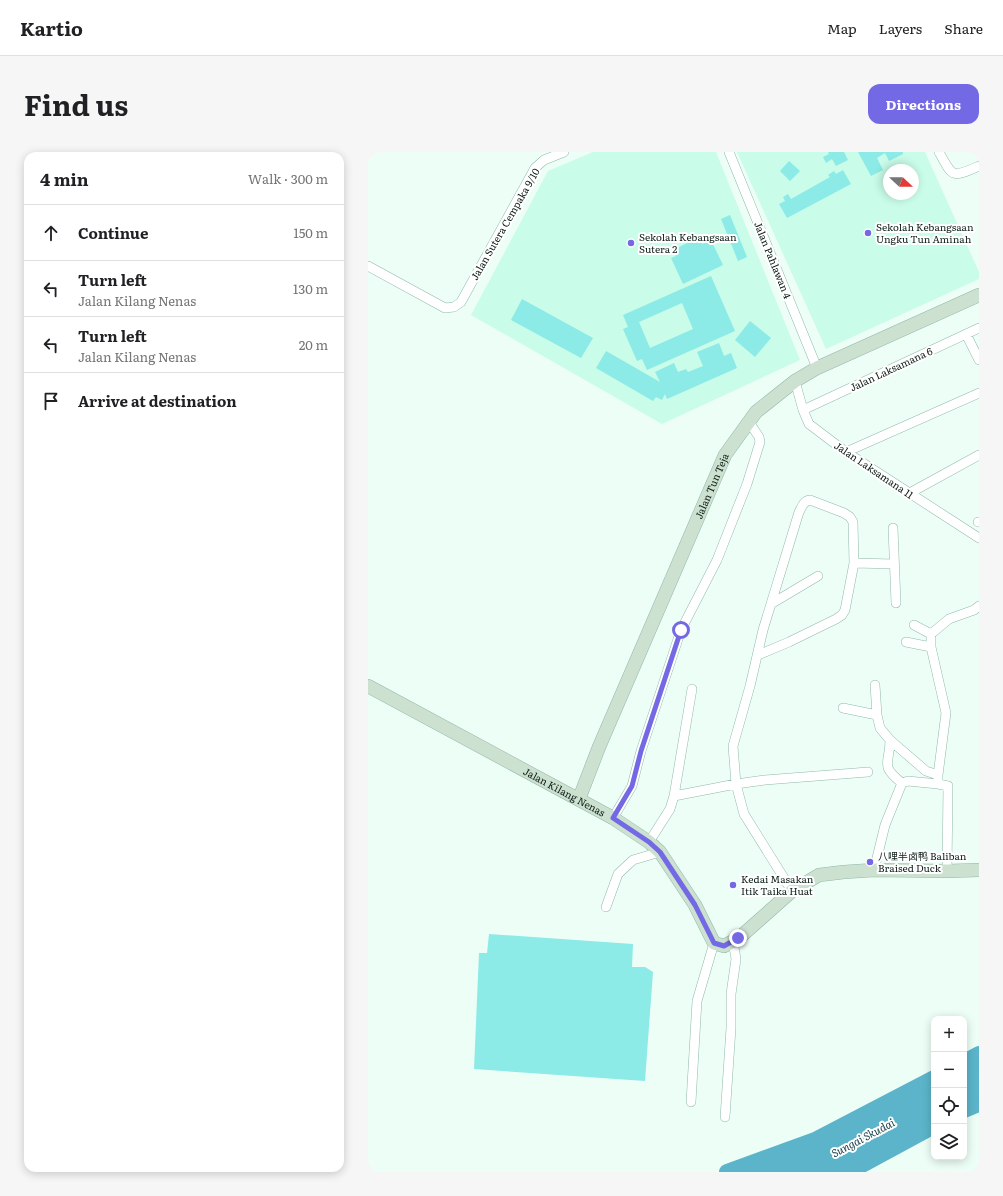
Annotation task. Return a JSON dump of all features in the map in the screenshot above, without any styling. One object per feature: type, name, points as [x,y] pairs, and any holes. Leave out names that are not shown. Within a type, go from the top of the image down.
[{"type":"street","name":"Jalan Sutera Cempaka 9/10","points":[[368,266],[445,308],[454,307],[461,302],[535,168],[544,160],[564,152]]},
{"type":"street","name":"Jalan Pahlawan 4","points":[[729,152],[817,368]]},
{"type":"street","points":[[939,152],[949,170],[955,174],[960,175],[979,166]]},
{"type":"street","name":"Jalan Tun Teja","points":[[579,799],[602,740],[725,455],[756,412],[795,380],[817,368],[979,296]]},
{"type":"street","name":"Jalan Laksamana 6","points":[[803,410],[979,328]]},
{"type":"street","points":[[966,334],[979,360]]},
{"type":"street","name":"Jalan Laksamana 11","points":[[795,380],[803,410],[809,424],[846,452],[908,494],[979,538]]},
{"type":"street","points":[[846,452],[979,393]]},
{"type":"street","points":[[613,818],[632,786],[641,751],[681,630],[717,560],[747,484],[760,442],[759,436],[749,422]]},
{"type":"street","points":[[908,494],[979,455]]},
{"type":"street","points":[[758,655],[789,642],[842,615],[847,605],[854,563],[852,519],[844,513],[812,501],[806,501],[799,512],[763,630],[750,686],[732,746],[736,784],[744,814],[792,891]]},
{"type":"street","points":[[893,528],[896,603]]},
{"type":"street","points":[[854,563],[894,564]]},
{"type":"street","points":[[771,604],[818,576]]},
{"type":"street","points":[[931,634],[949,619],[974,610],[979,606]]},
{"type":"street","points":[[914,625],[931,634]]},
{"type":"street","points":[[931,634],[931,647],[946,713],[938,779]]},
{"type":"street","points":[[906,642],[931,647]]},
{"type":"street","points":[[874,685],[880,728],[890,740],[926,771],[948,786],[947,871]]},
{"type":"street","name":"Jalan Kilang Nenas","points":[[368,686],[513,764],[547,784],[579,799],[613,818],[649,842],[660,852],[695,905],[714,943]]},
{"type":"street","points":[[649,842],[670,809],[674,796],[692,689]]},
{"type":"street","points":[[843,708],[877,715]]},
{"type":"street","points":[[890,740],[888,768],[891,774],[902,783]]},
{"type":"street","points":[[674,796],[765,780],[868,772]]},
{"type":"street","points":[[874,870],[885,826],[902,783],[908,781],[938,779]]},
{"type":"street","points":[[606,907],[618,874],[633,860],[660,852]]},
{"type":"street","points":[[691,1102],[698,1002],[714,943],[724,946],[738,938],[792,891],[819,876],[844,872],[874,870],[979,870]]},
{"type":"street","points":[[725,1117],[731,1028],[731,994],[736,959],[733,941]]},
{"type":"shaded area","name":"Sekolah Kebangsaan Sutera 2","points":[[593,152],[716,152],[800,360],[662,424],[471,315],[548,171]]},
{"type":"shaded area","name":"Sekolah Kebangsaan Ungku Tun Aminah","points":[[737,152],[925,152],[979,272],[979,279],[826,349]]},
{"type":"water","points":[[979,1054],[979,1104],[967,1109],[967,1088],[967,1060]]},
{"type":"water","name":"Sungai Skudai","points":[[931,1080],[931,1128],[849,1172],[727,1172],[815,1140]]},
{"type":"building","points":[[828,152],[844,152],[848,160],[836,166],[832,159],[826,163],[823,157],[829,154]]},
{"type":"building","points":[[858,152],[903,152],[903,154],[889,161],[885,153],[877,158],[883,170],[871,176]]},
{"type":"building","points":[[789,161],[800,171],[790,181],[780,171]]},
{"type":"building","points":[[843,170],[851,184],[787,218],[779,204],[785,201],[783,197],[788,194],[791,199],[830,177],[828,175],[834,171],[836,174]]},
{"type":"building","points":[[730,215],[747,257],[738,261],[721,219]]},
{"type":"building","points":[[699,237],[702,244],[711,240],[723,265],[683,284],[671,258],[676,256],[673,250]]},
{"type":"building","points":[[711,276],[735,331],[647,370],[642,359],[637,361],[623,329],[628,327],[623,315]],"holes":[[[682,303],[693,329],[650,348],[639,322]]]},
{"type":"building","points":[[522,299],[593,338],[581,358],[511,320]]},
{"type":"building","points":[[750,321],[771,338],[755,357],[735,340]]},
{"type":"building","points":[[719,343],[724,356],[731,353],[737,368],[667,399],[665,394],[662,400],[656,397],[653,401],[596,368],[606,351],[660,382],[655,372],[674,363],[678,372],[686,369],[688,372],[703,366],[697,352]]},
{"type":"building","points":[[489,934],[633,944],[632,967],[645,967],[653,972],[645,1081],[474,1069],[479,953],[487,953]]},
{"type":"waterway","points":[[967,1060],[979,1054]]},
{"type":"waterway","points":[[727,1172],[815,1140],[931,1080]]},
{"type":"waterway","points":[[967,1109],[979,1104]]},
{"type":"waterway","points":[[849,1172],[931,1128]]},
{"type":"place","name":"Sekolah Kebangsaan Ungku Tun Aminah","points":[[868,233]]},
{"type":"place","name":"Sekolah Kebangsaan Sutera 2","points":[[631,243]]},
{"type":"place","name":"八哩半卤鸭 Baliban Braised Duck","points":[[870,862]]},
{"type":"place","name":"Kedai Masakan Itik Taika Huat","points":[[733,885]]},
{"type":"route","points":[[681,630],[641,751],[632,786],[613,818],[649,842],[660,852],[695,905],[714,943],[724,946],[738,938]]}]
